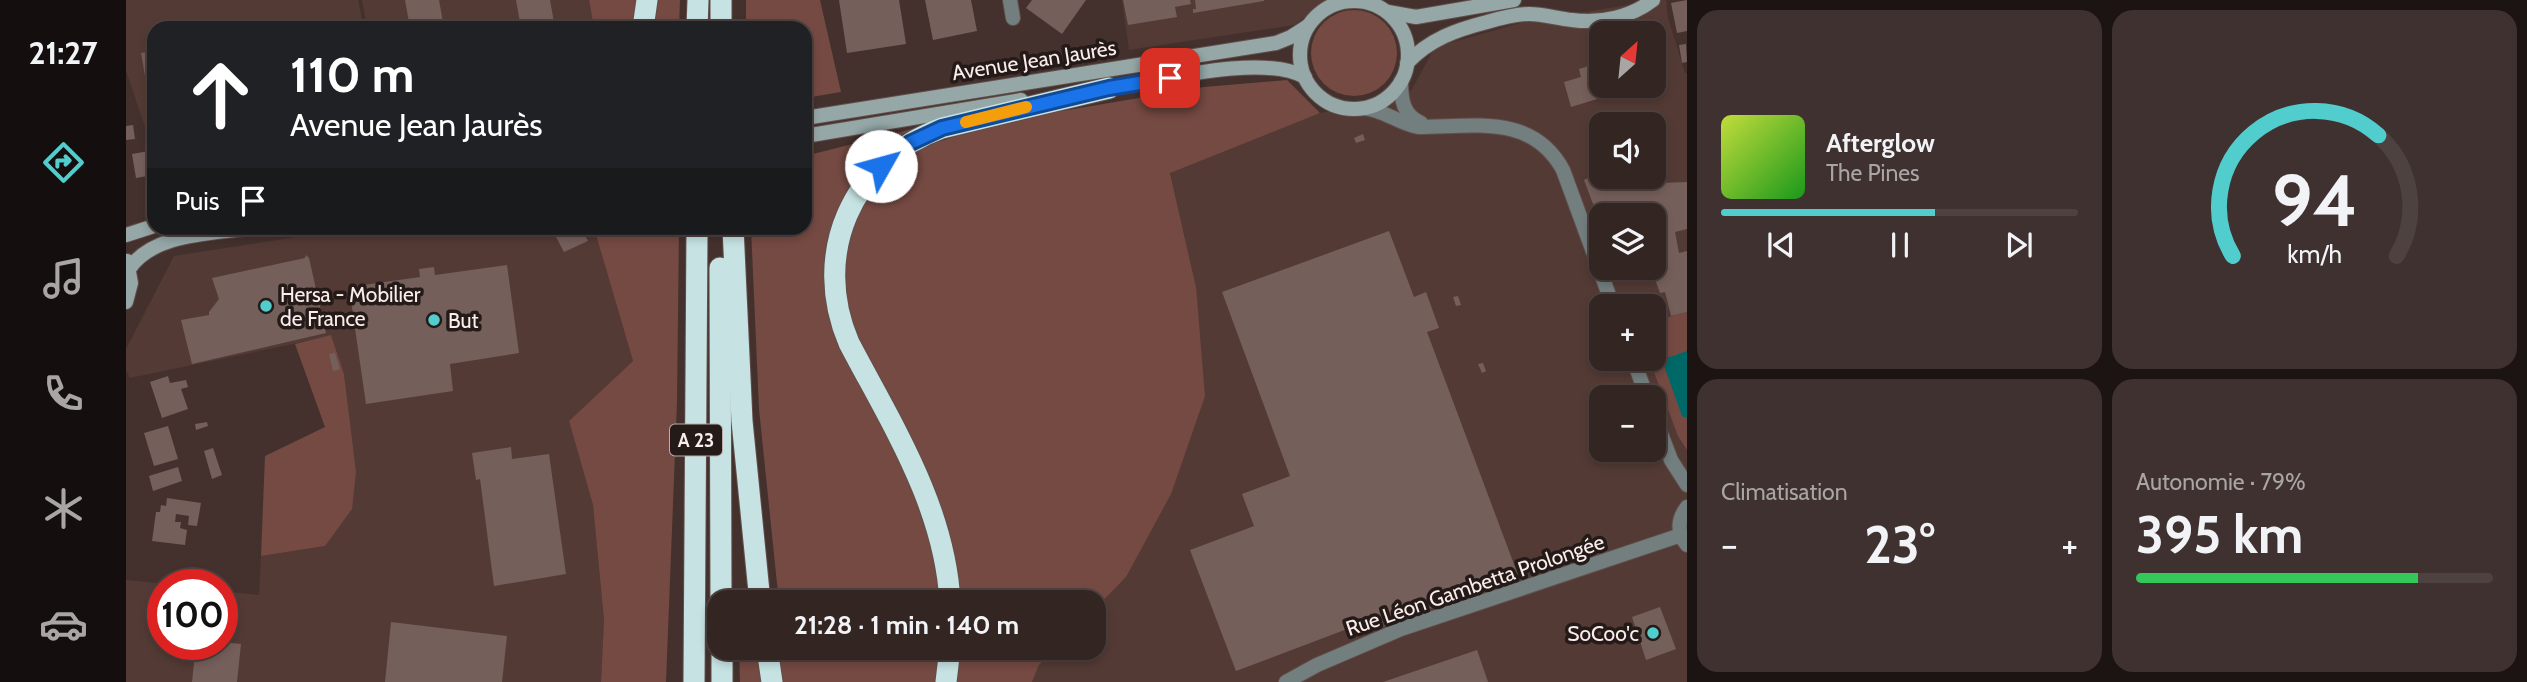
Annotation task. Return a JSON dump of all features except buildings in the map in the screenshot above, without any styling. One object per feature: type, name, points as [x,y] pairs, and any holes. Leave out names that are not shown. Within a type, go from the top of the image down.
[{"type":"highway","points":[[644,21],[647,0]]},
{"type":"highway","points":[[698,0],[698,21]]},
{"type":"highway","points":[[721,0],[721,21]]},
{"type":"highway","points":[[948,590],[942,547],[927,497],[849,344],[841,323],[834,269],[842,226],[857,195],[870,177],[900,149],[920,137],[942,128],[1109,88]]},
{"type":"highway","name":"A 23","points":[[694,682],[697,235]]},
{"type":"highway","name":"A 23","points":[[720,235],[721,590]]},
{"type":"highway","points":[[733,235],[742,421],[759,590]]},
{"type":"highway","points":[[722,660],[722,682]]},
{"type":"highway","points":[[768,660],[772,682]]},
{"type":"highway","points":[[946,682],[949,660]]},
{"type":"main road","points":[[1387,12],[1405,38],[1407,62],[1401,81],[1385,98],[1364,107],[1346,108],[1329,102],[1315,92],[1305,77],[1300,51],[1308,26],[1321,12],[1345,1],[1364,2],[1387,12],[1409,17],[1514,0]]},
{"type":"main road","points":[[1407,62],[1441,36],[1509,16],[1532,14],[1593,20],[1632,14],[1654,0]]},
{"type":"main road","name":"Avenue Jean Jaurès","points":[[812,117],[1276,43],[1308,26]]},
{"type":"main road","name":"Avenue Jean Jaurès","points":[[812,135],[995,104],[1238,69],[1275,68],[1305,77]]},
{"type":"main road","points":[[126,235],[147,228]]},
{"type":"main road","points":[[126,302],[130,287],[128,265],[159,244],[211,235]]},
{"type":"street","points":[[1010,0],[1013,18]]},
{"type":"street","points":[[1401,81],[1401,100],[1406,111],[1414,120],[1433,126]]},
{"type":"street","points":[[1364,107],[1385,112],[1412,125],[1510,128],[1530,135],[1549,149],[1563,170],[1610,294]]},
{"type":"street","points":[[1666,447],[1687,485]]},
{"type":"street","points":[[1684,540],[1680,519],[1687,507]]},
{"type":"street","name":"Rue Léon Gambetta Prolongée","points":[[1286,682],[1317,665],[1401,629],[1684,540]]},
{"type":"shaded area","points":[[126,0],[358,0],[362,21],[147,21],[147,137],[126,71]]},
{"type":"shaded area","points":[[362,0],[589,0],[593,21],[366,21]]},
{"type":"shaded area","points":[[589,0],[680,0],[679,21],[593,21]]},
{"type":"shaded area","points":[[746,0],[820,0],[841,92],[812,97],[812,21],[746,21]]},
{"type":"shaded area","points":[[1122,0],[1329,0],[1294,25],[1129,50]]},
{"type":"shaded area","points":[[1666,0],[1668,18],[1687,73],[1687,682],[1032,682],[1044,660],[1106,660],[1106,598],[1126,577],[1196,287],[1170,172],[1309,116],[1411,91],[1435,47],[1524,22]]},
{"type":"shaded area","points":[[1354,10],[1370,14],[1384,23],[1393,37],[1397,53],[1393,69],[1384,83],[1370,92],[1354,96],[1338,92],[1324,83],[1315,69],[1311,53],[1315,37],[1324,23],[1338,14]]},
{"type":"shaded area","points":[[1287,80],[1320,113],[1170,173],[1196,287],[1205,396],[1171,494],[1126,577],[1106,598],[1106,590],[778,590],[759,409],[751,235],[812,235],[812,154],[916,128],[941,141],[1002,121],[1204,87]]},
{"type":"shaded area","points":[[309,235],[596,235],[633,361],[569,421],[593,505],[604,620],[601,682],[126,682],[126,580],[147,582],[147,660],[238,660],[238,593],[259,595],[261,556],[325,546],[348,409],[344,374],[331,336],[130,378],[126,370],[126,349],[174,256]]},
{"type":"shaded area","points":[[596,235],[679,235],[677,402],[666,682],[601,682],[604,620],[593,505],[569,421],[633,361]]},
{"type":"shaded area","points":[[1687,312],[1687,450],[1678,436],[1666,404],[1666,385],[1659,385],[1654,371],[1666,371],[1666,318]]},
{"type":"shaded area","points":[[331,335],[344,374],[356,472],[352,509],[325,546],[261,556],[265,456],[325,427],[295,344]]},
{"type":"shaded area","points":[[739,660],[1044,660],[1032,682],[740,682]]},
{"type":"water","points":[[1687,351],[1687,418],[1682,416],[1666,371],[1666,359]]},
{"type":"slow traffic","points":[[966,122],[1026,107]]},
{"type":"place","name":"Hersa - Mobilier de France","points":[[266,306]]},
{"type":"place","name":"But","points":[[434,320]]},
{"type":"place","name":"SoCoo'c","points":[[1653,633]]},
{"type":"route","points":[[881,166],[900,149],[942,128],[1109,88],[1170,78]]}]
